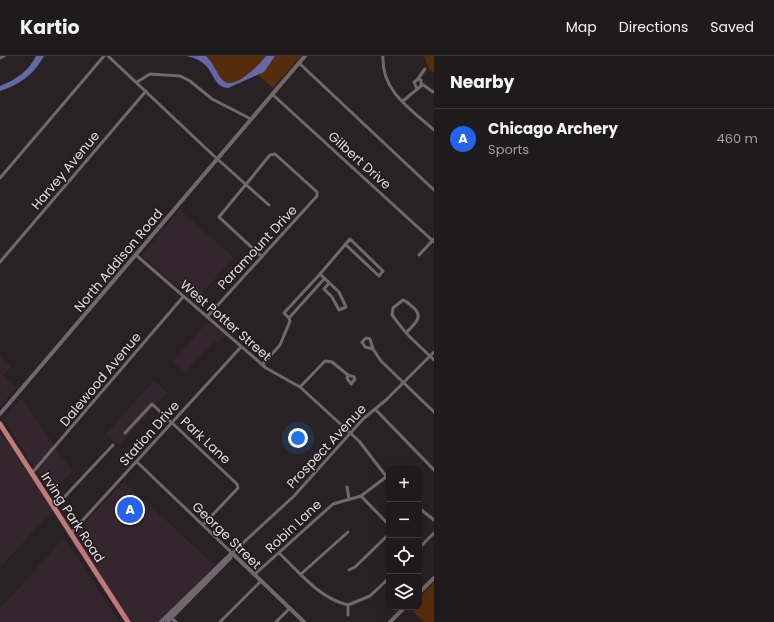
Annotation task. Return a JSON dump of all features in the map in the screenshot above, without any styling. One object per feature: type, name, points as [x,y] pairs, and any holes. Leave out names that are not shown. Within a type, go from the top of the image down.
[{"type":"main road","name":"Irving Park Road","points":[[0,424],[128,622]]},
{"type":"street","points":[[0,58],[4,56]]},
{"type":"street","points":[[0,178],[104,56]]},
{"type":"street","points":[[108,56],[217,159],[269,205]]},
{"type":"street","name":"North Addison Road","points":[[0,414],[305,56]]},
{"type":"street","points":[[383,56],[383,71],[387,83],[403,101],[434,130]]},
{"type":"street","points":[[299,63],[434,190]]},
{"type":"street","points":[[417,89],[414,82],[425,70]]},
{"type":"street","points":[[136,82],[147,74],[154,73],[184,77],[212,99],[251,119]]},
{"type":"street","points":[[417,80],[421,80],[422,84],[433,92]]},
{"type":"street","points":[[403,101],[422,84]]},
{"type":"street","name":"Harvey Avenue","points":[[0,262],[146,91]]},
{"type":"street","name":"Gilbert Drive","points":[[272,94],[434,240]]},
{"type":"street","name":"Paramount Drive","points":[[207,317],[318,196],[315,190],[277,154],[273,153],[246,184]]},
{"type":"street","points":[[246,184],[219,217],[262,257]]},
{"type":"street","points":[[289,318],[284,313],[320,274],[345,244],[350,239],[384,271],[379,276],[345,244]]},
{"type":"street","points":[[419,255],[434,240]]},
{"type":"street","name":"West Potter Street","points":[[136,255],[262,365],[300,387],[351,434],[386,476]]},
{"type":"street","points":[[320,274],[339,292],[346,307],[339,310],[332,297],[324,289],[329,283]]},
{"type":"street","points":[[262,365],[280,345],[290,321],[289,318],[324,279]]},
{"type":"street","name":"Dalewood Avenue","points":[[32,474],[183,297]]},
{"type":"street","points":[[406,333],[418,321],[420,316],[418,312],[404,300],[398,302],[392,312],[406,333],[434,360]]},
{"type":"street","name":"Station Drive","points":[[71,533],[241,347]]},
{"type":"street","points":[[373,349],[381,361],[402,383],[434,412]]},
{"type":"street","name":"Prospect Avenue","points":[[161,622],[169,616],[232,553],[294,496],[364,418],[434,352]]},
{"type":"street","points":[[300,387],[325,361],[332,362],[348,375]]},
{"type":"street","name":"Park Lane","points":[[125,432],[152,404],[238,486],[203,525]]},
{"type":"street","points":[[375,408],[400,433],[419,456],[434,470]]},
{"type":"street","points":[[55,507],[113,446]]},
{"type":"street","name":"George Street","points":[[137,462],[304,622]]},
{"type":"street","name":"Robin Lane","points":[[254,575],[280,554],[333,504],[361,496],[386,479]]},
{"type":"street","points":[[347,487],[349,499]]},
{"type":"street","points":[[361,496],[386,522]]},
{"type":"street","points":[[422,510],[434,520]]},
{"type":"street","points":[[301,574],[348,532]]},
{"type":"street","points":[[422,545],[434,533]]},
{"type":"street","points":[[349,570],[355,567],[386,537]]},
{"type":"street","points":[[280,554],[327,598],[348,605],[370,596],[386,581]]},
{"type":"street","points":[[422,590],[434,578]]},
{"type":"street","points":[[220,622],[261,581]]},
{"type":"street","points":[[348,605],[348,615]]},
{"type":"street","points":[[276,622],[290,608]]},
{"type":"street","points":[[390,622],[402,610]]},
{"type":"street","points":[[169,616],[176,622]]},
{"type":"street","name":"Prospect Avenue","points":[[167,622],[169,616]]},
{"type":"shaded area","points":[[201,56],[301,56],[273,88],[256,73],[228,85]]},
{"type":"shaded area","points":[[424,56],[434,56],[434,73],[429,69]]},
{"type":"shaded area","points":[[180,210],[234,258],[194,301],[142,255]]},
{"type":"shaded area","points":[[207,323],[226,335],[218,342],[215,340],[185,372],[173,361]]},
{"type":"shaded area","points":[[0,356],[11,366],[3,375],[16,387],[0,407]]},
{"type":"shaded area","points":[[154,381],[167,392],[119,445],[106,434]]},
{"type":"shaded area","points":[[21,398],[72,471],[51,493],[5,421],[5,418]]},
{"type":"shaded area","points":[[0,433],[54,509],[0,567]]},
{"type":"shaded area","points":[[124,482],[214,565],[160,622],[129,622],[72,533],[76,532]]},
{"type":"shaded area","points":[[64,538],[120,622],[0,622],[0,609]]},
{"type":"shaded area","points":[[434,582],[434,622],[424,622],[411,610],[422,610],[422,595]]},
{"type":"water","points":[[36,56],[44,56],[31,74],[20,82],[0,91],[0,86],[11,81],[25,71]]},
{"type":"water","points":[[186,56],[206,56],[222,79],[225,82],[230,83],[235,82],[247,75],[266,56],[275,56],[264,72],[228,88],[222,87],[218,83],[203,63]]},
{"type":"place","name":"Chicago Archery","points":[[130,510]]}]
